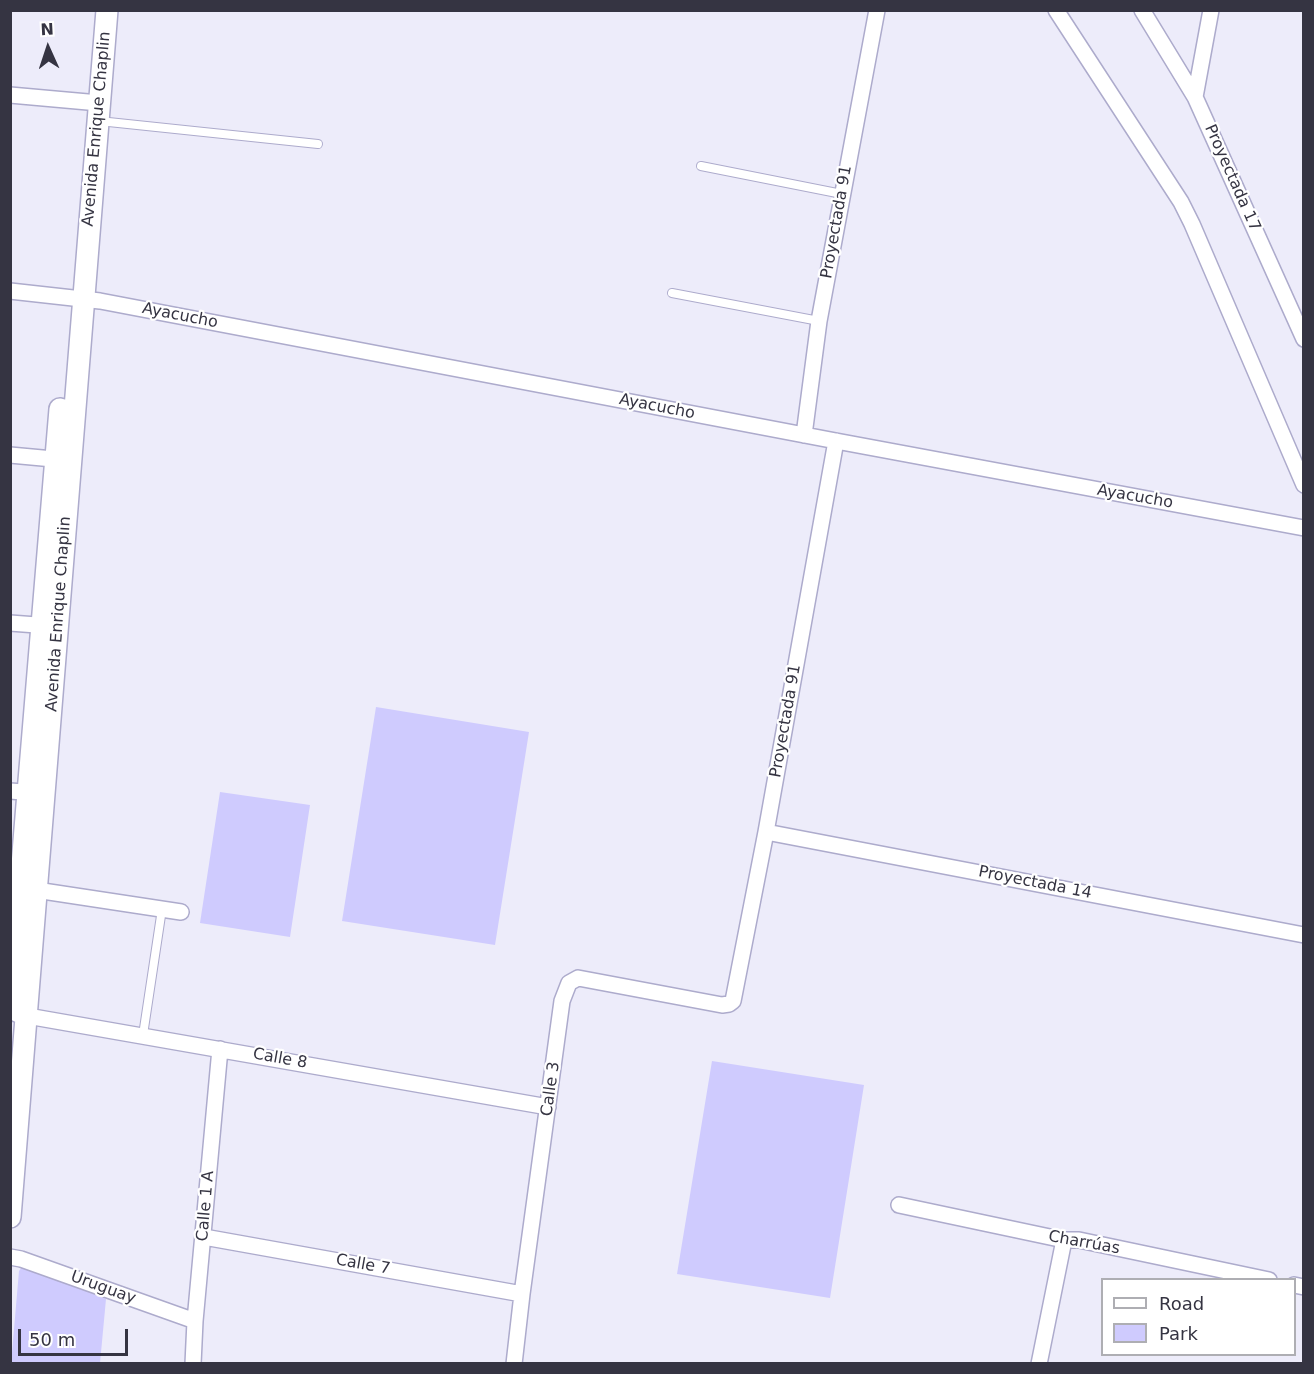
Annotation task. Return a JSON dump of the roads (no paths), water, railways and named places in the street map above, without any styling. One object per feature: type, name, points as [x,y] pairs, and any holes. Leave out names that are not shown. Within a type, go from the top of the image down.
[{"type":"street","name":"Avenida Enrique Chaplin","points":[[92,10],[94,108]]},
{"type":"street","name":"Avenida Enrique Chaplin","points":[[10,1217],[16,1013],[28,792],[51,626],[76,297],[94,108],[107,10]]},
{"type":"street","name":"Proyectada 91","points":[[804,435],[819,321],[877,10]]},
{"type":"street","points":[[1056,10],[1181,202],[1304,485]]},
{"type":"street","name":"Proyectada 17","points":[[1142,10],[1195,97],[1304,339]]},
{"type":"street","points":[[1195,97],[1211,10]]},
{"type":"street","points":[[10,95],[94,108]]},
{"type":"street","name":"Ayacucho","points":[[10,291],[76,297],[1304,528]]},
{"type":"street","name":"Proyectada 91","points":[[733,1001],[766,832],[836,441]]},
{"type":"street","points":[[10,455],[63,460]]},
{"type":"street","points":[[10,623],[51,626]]},
{"type":"street","name":"Avenida Enrique Chaplin","points":[[20,930],[36,890],[28,792]]},
{"type":"street","name":"Proyectada 14","points":[[766,832],[1304,935]]},
{"type":"street","points":[[36,890],[181,912]]},
{"type":"street","name":"Calle 3","points":[[514,1364],[562,1001],[569,983],[578,978],[722,1005],[733,1001]]},
{"type":"street","name":"Calle 8","points":[[16,1013],[548,1107]]},
{"type":"street","name":"Calle 1 A","points":[[193,1364],[220,1049]]},
{"type":"street","name":"Charrúas","points":[[898,1204],[1064,1240],[1079,1240],[1260,1278]]},
{"type":"street","name":"Calle 7","points":[[204,1237],[522,1294]]},
{"type":"street","points":[[1039,1364],[1064,1240]]},
{"type":"street","name":"Uruguay","points":[[10,1257],[21,1258],[195,1321]]},
{"type":"lane","points":[[94,108],[318,144]]},
{"type":"lane","points":[[701,166],[842,194]]},
{"type":"lane","points":[[672,293],[819,321]]},
{"type":"lane","points":[[143,1035],[162,909]]}]
